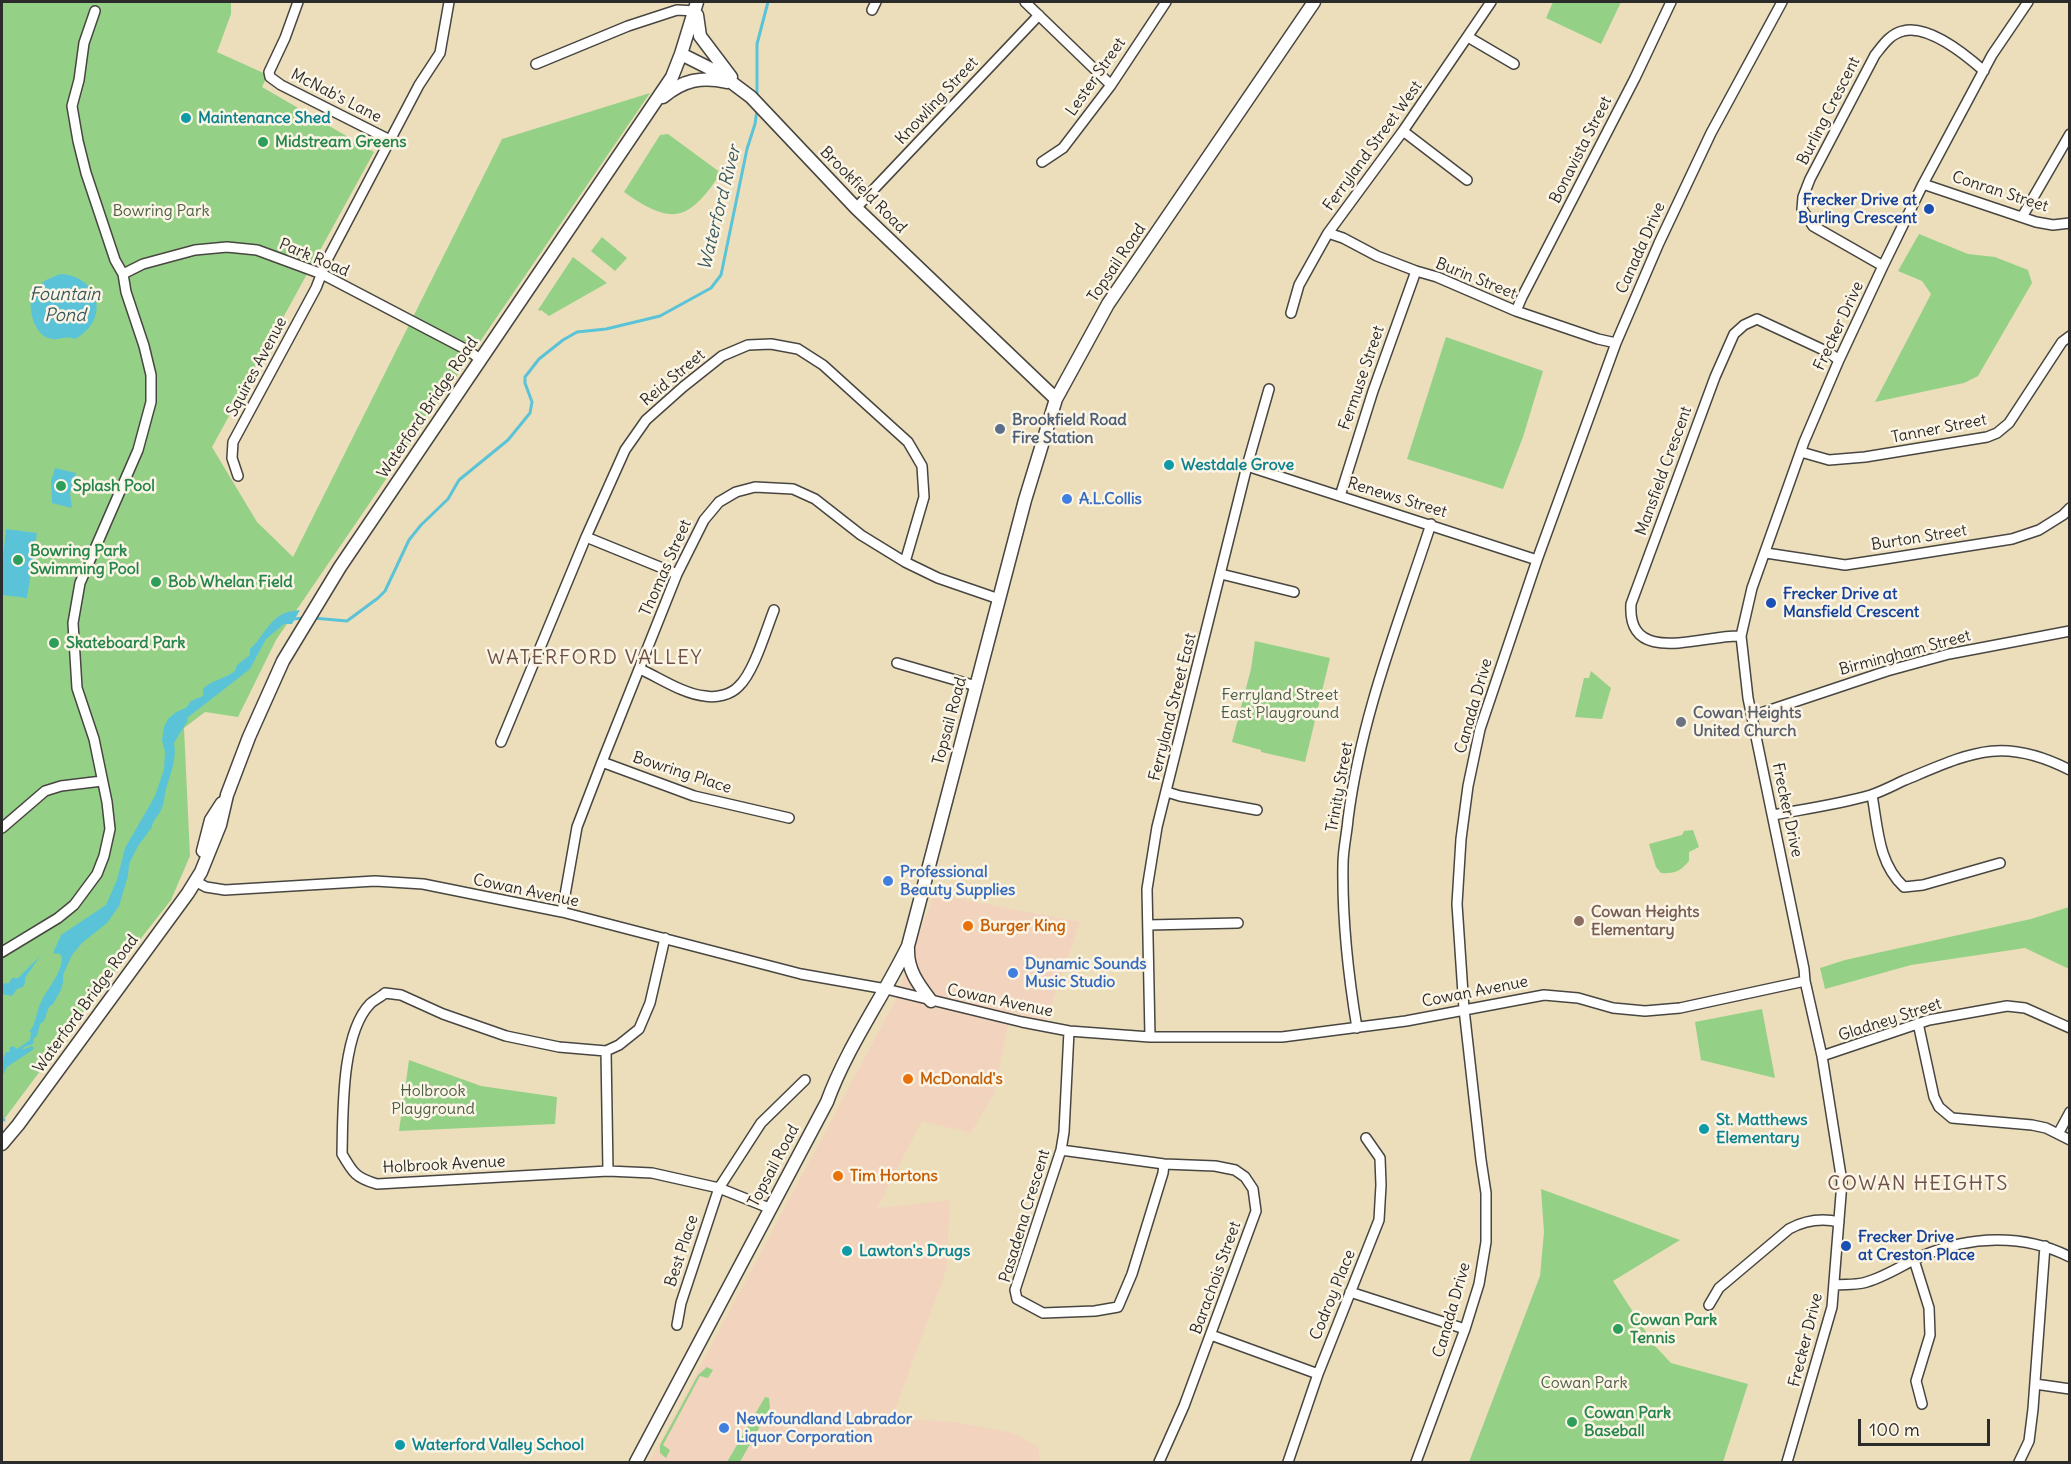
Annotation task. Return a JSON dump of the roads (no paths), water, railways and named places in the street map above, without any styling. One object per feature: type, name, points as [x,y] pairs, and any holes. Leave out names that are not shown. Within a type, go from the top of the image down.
[{"type":"main road","name":"Topsail Road","points":[[636,1462],[827,1102],[837,1072],[886,989],[908,946],[1025,500],[1056,399],[1108,304],[1314,2]]},
{"type":"main road","points":[[681,54],[696,6]]},
{"type":"main road","points":[[696,6],[700,36],[737,85]]},
{"type":"main road","name":"Brookfield Road","points":[[681,54],[713,69],[737,85],[767,113],[802,153],[856,208],[1056,399]]},
{"type":"main road","name":"Waterford Bridge Road","points":[[2,1144],[195,881],[211,820],[227,795],[254,723],[283,661],[340,567],[654,105],[672,77],[681,54]]},
{"type":"main road","points":[[654,105],[680,85],[694,80],[714,79],[737,85]]},
{"type":"main road","points":[[908,946],[908,958],[912,972],[931,1001]]},
{"type":"street","name":"McNab's Lane","points":[[298,2],[269,72],[270,77],[281,85],[390,140]]},
{"type":"street","name":"Squires Avenue","points":[[238,476],[232,458],[233,442],[419,85],[440,53],[449,2]]},
{"type":"street","points":[[1025,2],[1111,85]]},
{"type":"street","name":"Lester Street","points":[[1042,162],[1064,148],[1111,85],[1166,2]]},
{"type":"street","name":"Ferryland Street West","points":[[1291,314],[1299,285],[1328,234],[1403,131],[1491,2]]},
{"type":"street","name":"Bonavista Street","points":[[1516,311],[1671,2]]},
{"type":"street","name":"Canada Drive","points":[[1416,1462],[1465,1329],[1479,1284],[1486,1242],[1486,1193],[1464,1009],[1457,904],[1461,840],[1468,786],[1480,729],[1537,560],[1616,343],[1659,243],[1711,133],[1782,2]]},
{"type":"street","name":"Frecker Drive","points":[[1787,1462],[1826,1331],[1835,1285],[1842,1182],[1822,1056],[1752,716],[1741,636],[1752,588],[1801,452],[1839,360],[1923,184],[1983,71],[2028,2]]},
{"type":"street","points":[[536,64],[628,26],[696,6]]},
{"type":"street","points":[[2,952],[75,905],[97,874],[110,829],[108,802],[94,739],[85,706],[77,688],[73,623],[76,601],[88,561],[138,450],[151,402],[151,375],[126,292],[123,274],[115,260],[86,173],[72,106],[79,80],[84,43],[95,11]]},
{"type":"street","name":"Knowling Street","points":[[856,208],[1039,15]]},
{"type":"street","name":"Burling Crescent","points":[[1883,266],[1871,257],[1813,226],[1802,209],[1803,197],[1810,179],[1875,55],[1887,40],[1901,31],[1916,29],[1934,35],[1974,62],[1983,71]]},
{"type":"street","points":[[1468,37],[1514,64]]},
{"type":"street","points":[[1403,131],[1467,180]]},
{"type":"street","points":[[2022,217],[2070,134]]},
{"type":"street","name":"Conran Street","points":[[1923,184],[2036,222],[2053,225],[2070,223]]},
{"type":"street","name":"Burin Street","points":[[1328,234],[1344,238],[1377,256],[1416,272],[1437,277],[1516,311],[1616,343]]},
{"type":"street","name":"Park Road","points":[[123,274],[143,264],[195,250],[227,247],[257,250],[322,274],[459,346],[481,360]]},
{"type":"street","name":"Fermuse Street","points":[[1340,496],[1373,391],[1416,272]]},
{"type":"street","name":"Mansfield Crescent","points":[[1741,636],[1725,635],[1669,644],[1647,639],[1635,629],[1630,618],[1631,604],[1714,377],[1734,334],[1744,325],[1757,319],[1839,360]]},
{"type":"street","name":"Tanner Street","points":[[1801,452],[1829,460],[1865,457],[1997,434],[2009,423],[2062,342],[2070,336]]},
{"type":"street","name":"Reid Street","points":[[501,742],[586,537],[625,450],[646,420],[722,356],[748,345],[771,344],[798,349],[823,365],[908,442],[922,466],[924,497],[905,562]]},
{"type":"street","name":"Ferryland Street East","points":[[1150,1037],[1147,889],[1157,827],[1247,466],[1269,389]]},
{"type":"street","name":"Renews Street","points":[[1247,466],[1537,560]]},
{"type":"street","name":"Thomas Street","points":[[562,912],[577,827],[677,574],[704,520],[719,502],[736,492],[755,487],[793,489],[815,499],[861,535],[905,562],[938,578],[999,599]]},
{"type":"street","name":"Burton Street","points":[[1766,553],[1845,565],[2012,539],[2039,530],[2070,508]]},
{"type":"street","name":"Trinity Street","points":[[1357,1028],[1346,943],[1343,862],[1353,782],[1372,698],[1431,524]]},
{"type":"street","points":[[586,537],[677,574]]},
{"type":"street","points":[[1221,574],[1294,592]]},
{"type":"street","points":[[640,669],[695,694],[721,696],[739,687],[749,672],[774,610]]},
{"type":"street","name":"Birmingham Street","points":[[1752,716],[1887,671],[1949,654],[2070,631]]},
{"type":"street","points":[[897,663],[976,686]]},
{"type":"street","points":[[1773,815],[1872,795],[1959,757],[1988,750],[2018,750],[2043,757],[2070,770]]},
{"type":"street","name":"Bowring Place","points":[[602,762],[694,796],[789,818]]},
{"type":"street","points":[[2,828],[45,791],[101,777]]},
{"type":"street","points":[[1167,792],[1257,810]]},
{"type":"street","points":[[1872,795],[1885,862],[1893,877],[1904,887],[1923,885],[2000,863]]},
{"type":"street","name":"Cowan Avenue","points":[[195,881],[206,887],[225,890],[375,881],[423,884],[562,912],[801,974],[886,989],[1070,1031],[1150,1037],[1282,1037],[1406,1021],[1544,995],[1578,998],[1613,1008],[1645,1011],[1680,1008],[1805,981]]},
{"type":"street","points":[[1148,925],[1238,922]]},
{"type":"street","points":[[608,1171],[606,1051],[619,1045],[639,1029],[650,1003],[665,938]]},
{"type":"street","name":"Holbrook Avenue","points":[[606,1051],[559,1047],[506,1036],[443,1014],[401,995],[385,993],[370,1005],[360,1020],[348,1055],[342,1154],[360,1179],[377,1184],[608,1171],[652,1173],[719,1188],[769,1208]]},
{"type":"street","name":"Gladney Street","points":[[1822,1056],[1918,1023],[1962,1013],[2014,1006],[2031,1010],[2070,1028]]},
{"type":"street","points":[[1918,1023],[1934,1097],[1939,1107],[1947,1115],[1962,1120],[2032,1125],[2070,1140]]},
{"type":"street","name":"Pasadena Crescent","points":[[1070,1031],[1061,1150],[1015,1290],[1017,1299],[1043,1313],[1095,1311],[1118,1307],[1132,1274],[1164,1164]]},
{"type":"street","name":"Best Place","points":[[677,1325],[681,1303],[719,1188],[761,1123],[805,1080]]},
{"type":"street","points":[[2058,1134],[2070,1112]]},
{"type":"street","name":"Codroy Place","points":[[1288,1462],[1318,1374],[1379,1220],[1380,1158],[1366,1138]]},
{"type":"street","name":"Barachois Street","points":[[1061,1150],[1164,1164],[1215,1166],[1235,1170],[1245,1177],[1253,1188],[1256,1211],[1185,1406],[1159,1462]]},
{"type":"street","points":[[1710,1305],[1719,1288],[1789,1229],[1801,1222],[1831,1220],[1839,1222]]},
{"type":"street","points":[[1835,1285],[1860,1283],[1881,1277],[1914,1260],[1957,1244],[1990,1239],[2023,1241],[2045,1246],[2070,1257]]},
{"type":"street","points":[[2019,1462],[2029,1441],[2045,1246]]},
{"type":"street","points":[[1914,1260],[1929,1308],[1930,1335],[1916,1381],[1922,1404]]},
{"type":"street","points":[[1350,1292],[1465,1329]]},
{"type":"street","points":[[1211,1335],[1318,1374]]},
{"type":"street","points":[[2035,1384],[2070,1389]]},
{"type":"water","name":"Fountain Pond","points":[[60,274],[84,282],[92,290],[96,300],[97,311],[93,321],[86,331],[75,339],[46,337],[37,329],[32,317],[31,299],[37,293],[37,287]]},
{"type":"water","name":"Splash Pool","points":[[55,468],[76,473],[70,493],[72,508],[52,503],[51,481]]},
{"type":"water","name":"Bowring Park Swimming Pool","points":[[6,529],[37,533],[27,598],[2,595]]},
{"type":"water","points":[[300,610],[292,624],[284,624],[266,639],[250,669],[187,718],[188,720],[174,743],[174,760],[162,807],[129,864],[128,876],[119,906],[107,923],[82,943],[72,955],[63,975],[60,992],[49,1007],[44,1021],[40,1024],[33,1044],[22,1050],[32,1046],[34,1049],[7,1067],[2,1077],[2,1061],[6,1052],[10,1052],[9,1048],[13,1046],[17,1049],[30,1040],[31,1032],[29,1032],[39,1006],[61,964],[60,954],[53,953],[61,935],[106,905],[117,880],[125,848],[155,796],[164,769],[165,752],[162,740],[168,719],[176,712],[186,708],[191,701],[203,696],[203,689],[206,686],[235,671],[237,665],[250,655],[250,649],[274,620],[287,612]]},
{"type":"water","points":[[40,956],[25,978],[23,987],[17,989],[12,996],[2,994],[2,984],[9,983],[12,978],[18,978]]},
{"type":"waterway","name":"Waterford River","points":[[757,97],[757,44],[768,2]]},
{"type":"waterway","name":"Waterford River","points":[[313,618],[347,621],[385,591],[409,540],[421,525],[448,499],[459,480],[508,440],[530,413],[532,402],[525,377],[539,359],[577,332],[606,329],[660,316],[711,288],[721,275],[757,110]]},
{"type":"waterway","name":"Waterford River","points":[[292,619],[306,618]]},
{"type":"place","name":"Maintenance Shed","points":[[186,118]]},
{"type":"place","name":"Midstream Greens","points":[[263,142]]},
{"type":"place","name":"Frecker Drive at Burling Crescent","points":[[1929,209]]},
{"type":"place","name":"Brookfield Road Fire Station","points":[[1000,429]]},
{"type":"place","name":"Westdale Grove","points":[[1169,465]]},
{"type":"place","name":"Splash Pool","points":[[61,486]]},
{"type":"place","name":"A.L.Collis","points":[[1067,499]]},
{"type":"place","name":"Bowring Park Swimming Pool","points":[[18,560]]},
{"type":"place","name":"Bob Whelan Field","points":[[156,582]]},
{"type":"place","name":"Frecker Drive at Mansfield Crescent","points":[[1771,603]]},
{"type":"place","name":"Skateboard Park","points":[[54,643]]},
{"type":"place","name":"Cowan Heights United Church","points":[[1681,722]]},
{"type":"place","name":"Professional Beauty Supplies","points":[[888,881]]},
{"type":"place","name":"Cowan Heights Elementary","points":[[1579,921]]},
{"type":"place","name":"Burger King","points":[[968,926]]},
{"type":"place","name":"Dynamic Sounds Music Studio","points":[[1013,973]]},
{"type":"place","name":"McDonald's","points":[[908,1079]]},
{"type":"place","name":"St. Matthews Elementary","points":[[1704,1129]]},
{"type":"place","name":"Tim Hortons","points":[[838,1176]]},
{"type":"place","name":"Frecker Drive at Creston Place","points":[[1846,1246]]},
{"type":"place","name":"Lawton's Drugs","points":[[847,1251]]},
{"type":"place","name":"Cowan Park Tennis","points":[[1618,1329]]},
{"type":"place","name":"Cowan Park Baseball","points":[[1572,1422]]},
{"type":"place","name":"Newfoundland Labrador Liquor Corporation","points":[[724,1428]]},
{"type":"place","name":"Waterford Valley School","points":[[400,1445]]},
{"type":"district","name":"WATERFORD VALLEY","points":[[595,658]]},
{"type":"district","name":"COWAN HEIGHTS","points":[[1918,1184]]},
{"type":"park label","name":"Bowring Park","points":[[161,211]]},
{"type":"park label","name":"Ferryland Street East Playground","points":[[1280,704]]},
{"type":"park label","name":"Holbrook Playground","points":[[433,1100]]},
{"type":"park label","name":"Cowan Park","points":[[1584,1383]]}]
